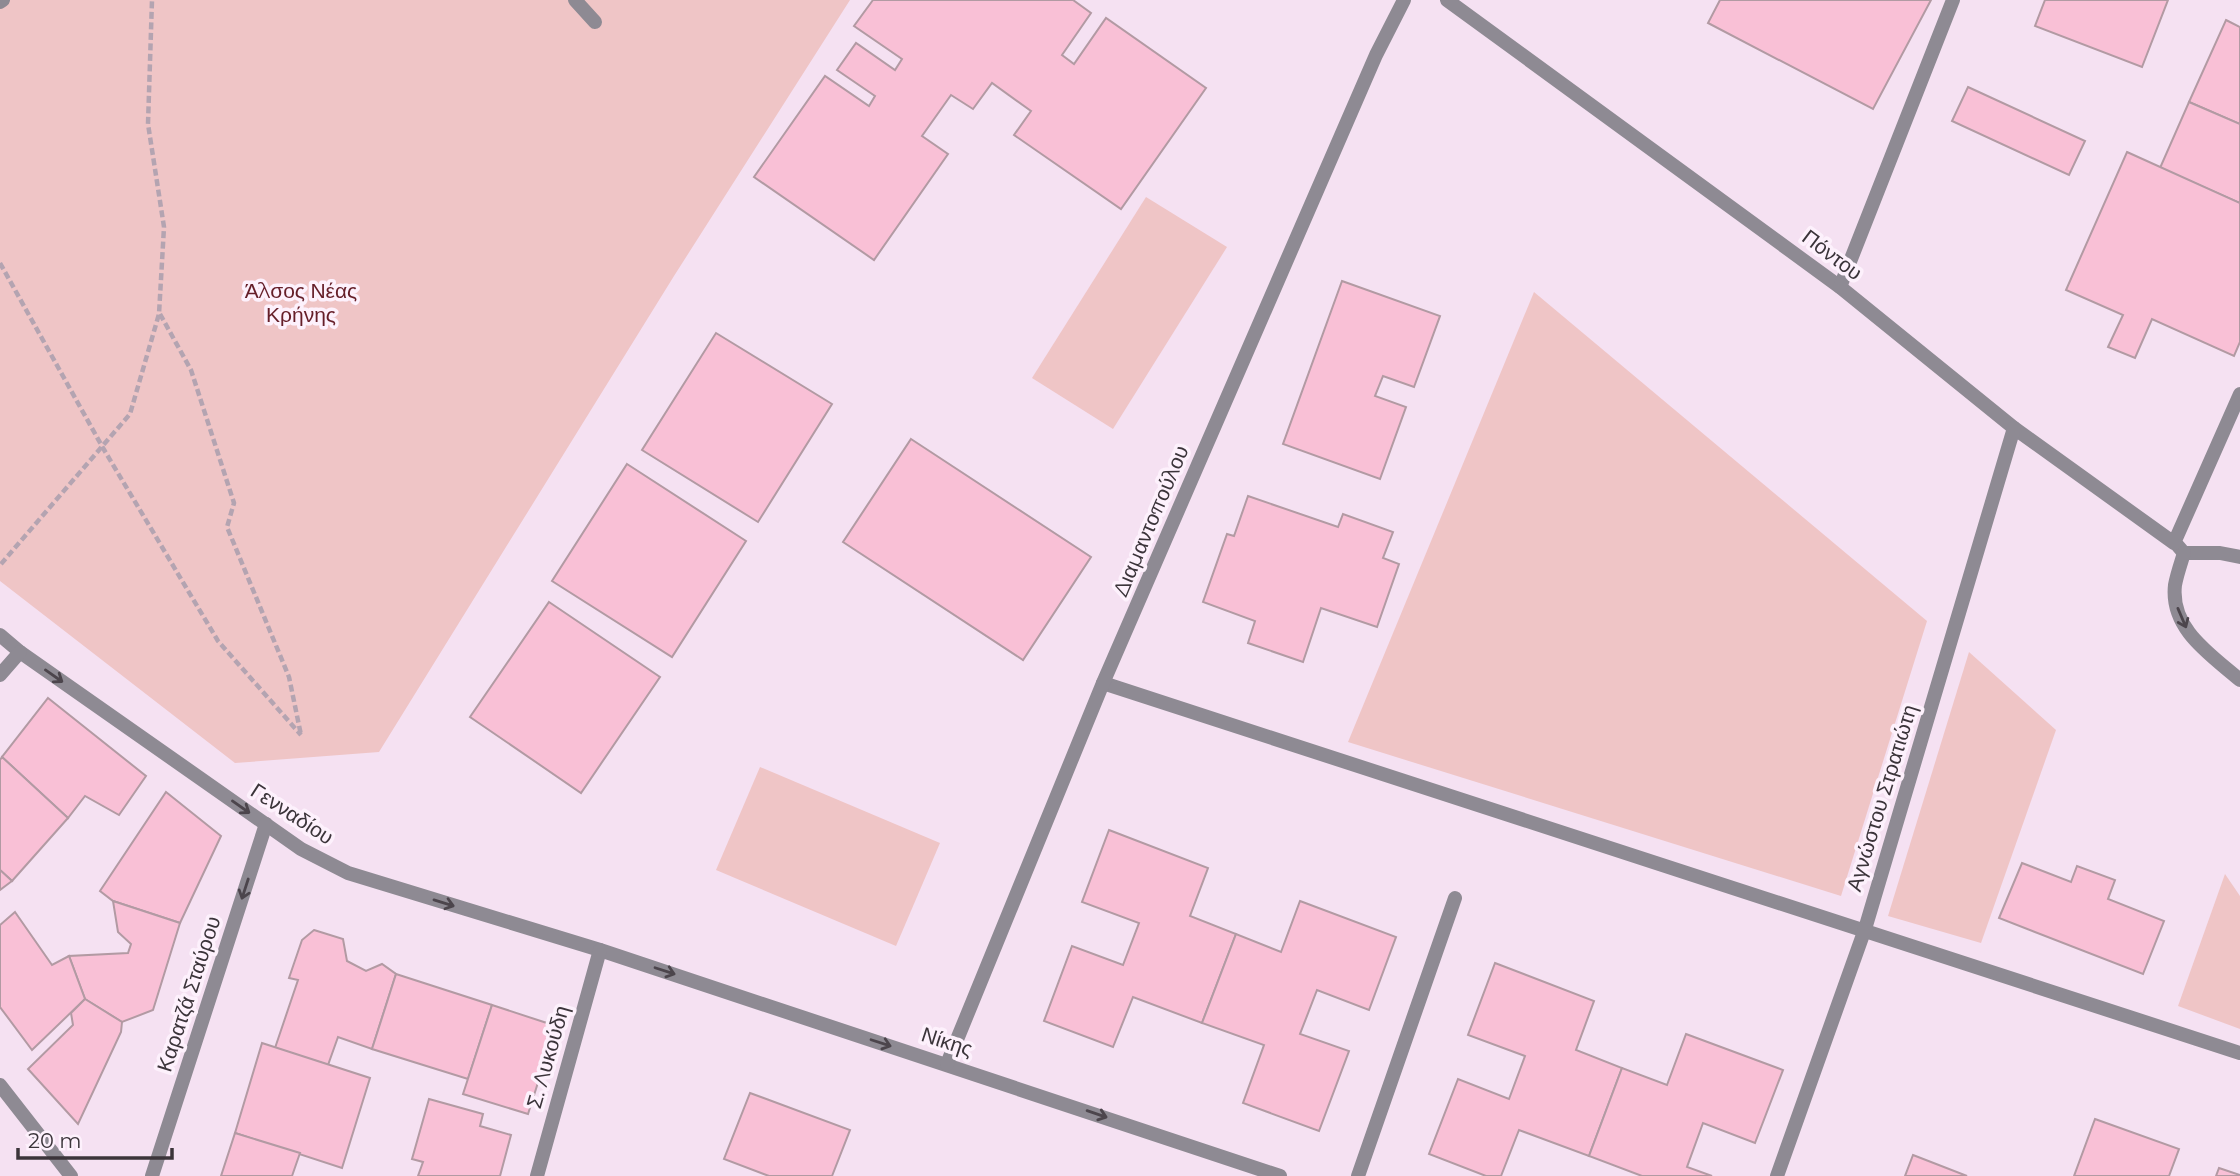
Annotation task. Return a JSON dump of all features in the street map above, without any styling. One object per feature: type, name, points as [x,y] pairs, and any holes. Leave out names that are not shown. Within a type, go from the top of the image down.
[{"type":"street","points":[[575,0],[595,22]]},
{"type":"street","name":"Διαμαντοπούλου","points":[[947,1064],[1103,683],[1376,55],[1404,0]]},
{"type":"street","name":"Πόντου","points":[[1447,0],[1840,287],[2014,428],[2179,548]]},
{"type":"street","points":[[1840,287],[1953,0]]},
{"type":"street","points":[[2240,394],[2179,548],[2175,586],[2177,615],[2192,639],[2240,680]]},
{"type":"street","name":"Αγνώστου Στρατιώτη","points":[[1777,1176],[1865,929],[2014,428]]},
{"type":"street","points":[[2179,548],[2240,557]]},
{"type":"street","name":"Γενναδίου","points":[[0,635],[20,652],[301,849],[348,873],[600,950]]},
{"type":"street","points":[[0,675],[20,652]]},
{"type":"street","points":[[1103,683],[1865,929],[2240,1054]]},
{"type":"street","name":"Καρατζά Σταύρου","points":[[152,1176],[266,824]]},
{"type":"street","points":[[1359,1176],[1455,898]]},
{"type":"street","name":"Νίκης","points":[[600,950],[1280,1176]]},
{"type":"street","name":"Σ. Λυκούδη","points":[[537,1176],[600,950]]},
{"type":"street","points":[[0,1085],[71,1176]]},
{"type":"path","points":[[1,564],[130,414],[159,314],[164,227],[148,124],[152,0]]},
{"type":"path","points":[[0,263],[103,447],[218,641],[301,736],[289,677],[228,527],[234,503],[191,370],[159,314]]},
{"type":"green space","name":"Άλσος Νέας Κρήνης","points":[[0,0],[850,0],[674,276],[379,752],[235,763],[0,581]]},
{"type":"green space","points":[[1146,197],[1227,247],[1113,429],[1032,378]]},
{"type":"green space","points":[[1534,292],[1927,621],[1841,896],[1348,742]]},
{"type":"green space","points":[[1969,652],[2056,730],[1981,943],[1888,916]]},
{"type":"green space","points":[[760,767],[940,843],[896,946],[716,870]]},
{"type":"green space","points":[[2225,874],[2240,896],[2240,1029],[2178,1006]]},
{"type":"building","points":[[873,0],[1073,0],[1091,13],[1062,55],[1074,64],[1106,18],[1206,88],[1121,209],[1014,135],[1031,111],[992,83],[973,109],[951,95],[922,136],[948,154],[874,260],[754,177],[825,76],[869,106],[875,96],[837,70],[856,43],[895,70],[902,59],[854,26]]},
{"type":"building","points":[[1720,0],[1931,0],[1873,109],[1708,23]]},
{"type":"building","points":[[2045,0],[2168,0],[2142,67],[2035,26]]},
{"type":"building","points":[[2226,20],[2240,27],[2240,124],[2189,102]]},
{"type":"building","points":[[1968,87],[2085,141],[2069,175],[1952,121]]},
{"type":"building","points":[[2189,102],[2240,124],[2240,203],[2160,168]]},
{"type":"building","points":[[2127,152],[2240,203],[2240,342],[2234,356],[2152,319],[2135,358],[2108,347],[2123,315],[2066,290]]},
{"type":"building","points":[[1342,281],[1440,316],[1414,387],[1383,376],[1375,396],[1406,407],[1380,479],[1283,444]]},
{"type":"building","points":[[716,333],[832,404],[758,522],[642,450]]},
{"type":"building","points":[[911,439],[1091,557],[1023,660],[843,542]]},
{"type":"building","points":[[627,464],[746,541],[672,657],[552,581]]},
{"type":"building","points":[[1248,496],[1338,527],[1343,514],[1393,532],[1383,558],[1399,564],[1377,627],[1321,608],[1303,662],[1248,643],[1255,621],[1203,602],[1227,534],[1234,536]]},
{"type":"building","points":[[549,602],[660,677],[581,793],[470,717]]},
{"type":"building","points":[[48,698],[146,776],[119,815],[85,796],[68,818],[2,757]]},
{"type":"building","points":[[2,757],[68,818],[12,881],[0,870]]},
{"type":"building","points":[[166,792],[221,836],[180,923],[113,901],[100,891]]},
{"type":"building","points":[[1109,830],[1208,868],[1190,916],[1236,934],[1202,1023],[1133,997],[1113,1047],[1044,1021],[1072,946],[1123,965],[1139,923],[1082,902]]},
{"type":"building","points":[[2022,863],[2071,882],[2077,866],[2115,880],[2108,899],[2164,921],[2143,974],[1999,918]]},
{"type":"building","points":[[0,870],[12,881],[0,890]]},
{"type":"building","points":[[113,901],[180,923],[153,1010],[122,1022],[85,999],[69,956],[128,953],[131,944],[118,932]]},
{"type":"building","points":[[1300,901],[1396,937],[1369,1010],[1317,990],[1300,1034],[1349,1051],[1319,1131],[1243,1103],[1264,1045],[1202,1023],[1236,934],[1281,952]]},
{"type":"building","points":[[15,912],[52,965],[69,956],[85,999],[32,1050],[0,1007],[0,925]]},
{"type":"building","points":[[314,930],[343,939],[347,961],[366,971],[382,964],[396,974],[372,1049],[338,1037],[328,1065],[275,1048],[298,980],[289,978],[302,940]]},
{"type":"building","points":[[1495,963],[1594,1001],[1576,1050],[1622,1068],[1589,1156],[1519,1130],[1501,1176],[1486,1176],[1429,1154],[1458,1079],[1509,1099],[1525,1056],[1468,1035]]},
{"type":"building","points":[[396,974],[492,1005],[468,1079],[372,1049]]},
{"type":"building","points":[[85,999],[122,1022],[121,1032],[78,1124],[28,1069],[73,1025],[71,1013]]},
{"type":"building","points":[[492,1005],[556,1026],[528,1114],[463,1094]]},
{"type":"building","points":[[1686,1034],[1783,1070],[1755,1143],[1703,1123],[1687,1167],[1712,1176],[1642,1176],[1589,1156],[1622,1068],[1667,1085]]},
{"type":"building","points":[[262,1043],[370,1078],[342,1168],[235,1133]]},
{"type":"building","points":[[750,1093],[850,1130],[832,1176],[769,1176],[724,1159]]},
{"type":"building","points":[[429,1099],[483,1114],[480,1126],[511,1135],[500,1176],[418,1176],[423,1162],[412,1159]]},
{"type":"building","points":[[2095,1119],[2179,1149],[2169,1176],[2074,1176]]},
{"type":"building","points":[[235,1133],[300,1153],[292,1176],[221,1176]]},
{"type":"building","points":[[1913,1155],[1967,1176],[1905,1176]]},
{"type":"building","points":[[2219,1168],[2240,1175],[2240,1176],[2216,1176]]}]
